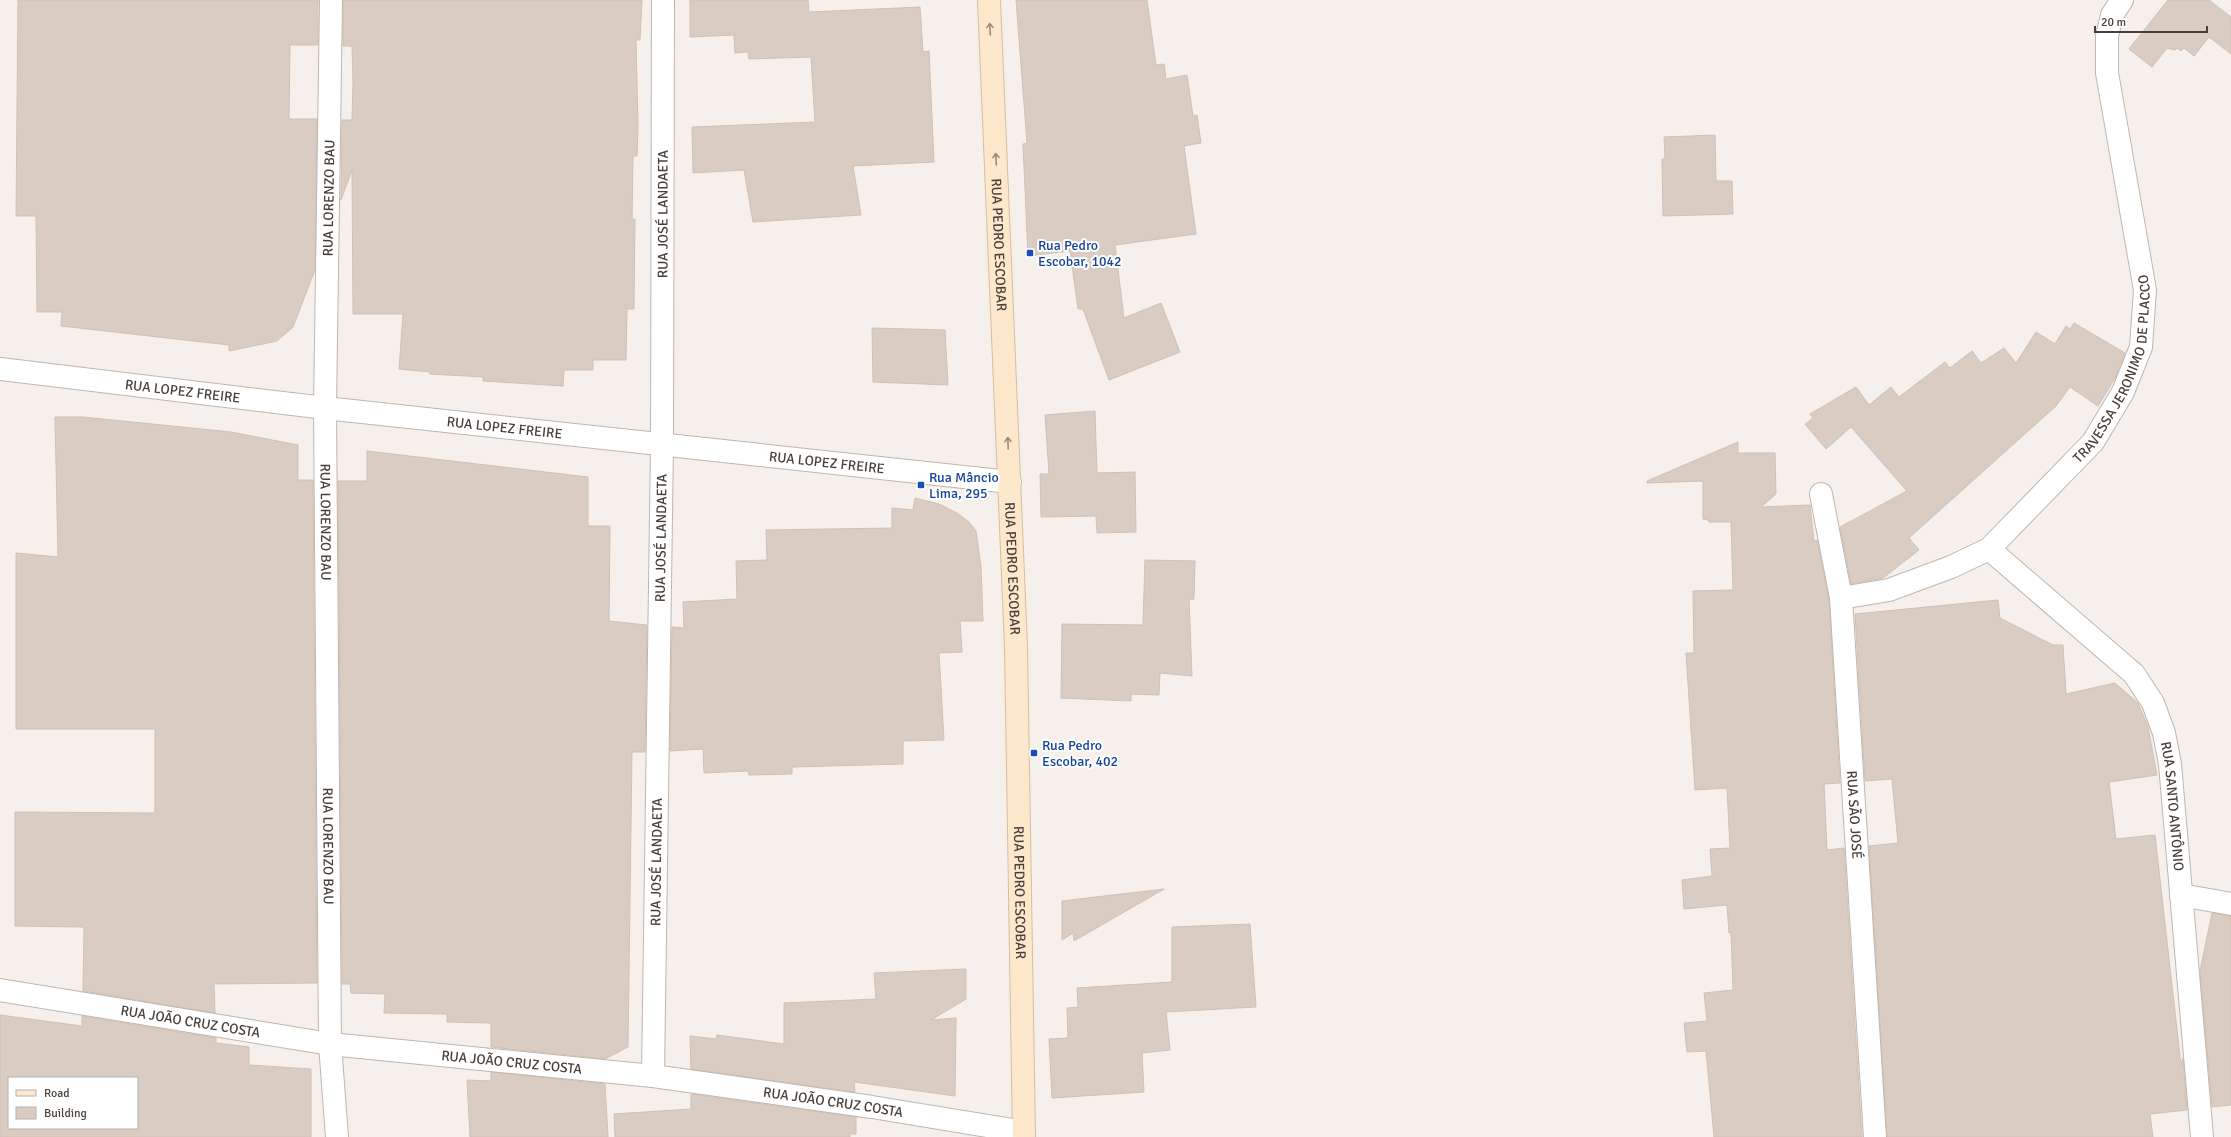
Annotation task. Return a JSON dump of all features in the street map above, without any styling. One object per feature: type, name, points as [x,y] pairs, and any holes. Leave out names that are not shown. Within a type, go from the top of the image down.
[{"type":"main road","name":"RUA PEDRO ESCOBAR","points":[[988,0],[1016,647],[1024,1134]]},
{"type":"street","name":"RUA LORENZO BAU","points":[[331,0],[325,408],[330,1044],[337,1137]]},
{"type":"street","name":"RUA JOSÉ LANDAETA","points":[[653,1076],[662,445],[663,0]]},
{"type":"street","name":"TRAVESSA JERONIMO DE PLACCO","points":[[1841,598],[1889,590],[1951,567],[1989,549],[2093,442],[2124,392],[2141,347],[2145,290],[2107,73],[2107,36],[2112,15],[2122,0]]},
{"type":"street","name":"RUA LOPEZ FREIRE","points":[[0,369],[325,408],[1010,482]]},
{"type":"street","name":"RUA SÃO JOSÉ","points":[[1821,494],[1841,598],[1875,1137]]},
{"type":"street","name":"RUA SANTO ANTÔNIO","points":[[1989,549],[2134,674],[2153,703],[2164,733],[2170,764],[2202,1137]]},
{"type":"street","points":[[2181,895],[2231,904]]},
{"type":"street","name":"RUA JOÃO CRUZ COSTA","points":[[0,990],[330,1044],[653,1076],[872,1107],[1024,1134]]},
{"type":"building","points":[[18,0],[318,0],[318,45],[290,45],[289,119],[317,119],[315,270],[293,327],[277,341],[229,351],[229,345],[61,326],[62,312],[37,312],[36,216],[16,216]]},
{"type":"building","points":[[343,0],[642,0],[640,40],[636,40],[638,126],[637,156],[633,156],[632,219],[635,219],[634,309],[627,309],[626,360],[593,360],[593,370],[564,370],[563,386],[483,381],[483,377],[430,374],[430,372],[399,369],[403,314],[353,314],[352,170],[341,200],[342,120],[352,120],[353,81],[352,46],[343,46]]},
{"type":"building","points":[[690,0],[808,0],[809,12],[920,7],[923,52],[929,51],[934,162],[853,166],[861,215],[753,222],[744,170],[693,173],[692,127],[815,122],[811,57],[749,59],[748,52],[735,53],[734,35],[690,37]]},
{"type":"building","points":[[1016,0],[1147,0],[1156,65],[1164,64],[1166,79],[1187,75],[1193,116],[1197,115],[1201,143],[1184,146],[1196,234],[1115,245],[1124,318],[1161,303],[1180,352],[1109,380],[1083,309],[1078,309],[1070,251],[1028,256],[1023,144],[1027,143]]},
{"type":"building","points":[[2168,0],[2209,0],[2231,17],[2231,54],[2209,37],[2194,56],[2184,48],[2181,51],[2177,48],[2175,50],[2167,48],[2152,67],[2129,49]]},
{"type":"building","points":[[1715,135],[1716,181],[1732,181],[1733,214],[1663,216],[1662,159],[1665,159],[1664,137]]},
{"type":"building","points":[[2074,323],[2125,353],[2115,378],[2098,406],[2070,387],[2056,406],[1909,538],[1919,550],[1883,578],[1851,584],[1840,527],[1907,491],[1851,427],[1826,449],[1805,424],[1813,418],[1810,414],[1856,387],[1869,405],[1891,387],[1899,397],[1945,362],[1950,368],[1972,351],[1981,363],[2004,348],[2016,363],[2036,332],[2055,344],[2066,326],[2070,329]]},
{"type":"building","points":[[872,328],[945,330],[948,385],[873,382]]},
{"type":"building","points":[[1095,411],[1097,473],[1135,472],[1136,532],[1097,533],[1096,516],[1041,517],[1040,474],[1049,474],[1045,415]]},
{"type":"building","points":[[55,417],[83,417],[231,432],[298,445],[298,480],[313,480],[317,983],[214,984],[215,1013],[83,991],[84,927],[15,926],[15,812],[155,813],[155,729],[16,729],[16,553],[58,557]]},
{"type":"building","points":[[1738,442],[1738,453],[1775,453],[1776,494],[1761,507],[1810,505],[1814,541],[1817,540],[1829,600],[1840,783],[1824,784],[1827,850],[1844,848],[1862,1137],[1714,1137],[1706,1051],[1687,1052],[1684,1023],[1707,1021],[1704,993],[1733,990],[1731,932],[1729,933],[1727,905],[1684,909],[1682,880],[1712,876],[1710,849],[1730,848],[1727,788],[1695,790],[1686,653],[1694,653],[1693,591],[1733,590],[1731,522],[1709,522],[1708,520],[1703,519],[1703,481],[1647,483],[1647,481]]},
{"type":"building","points":[[367,451],[588,477],[588,526],[610,526],[609,621],[647,625],[645,752],[632,752],[628,1047],[605,1059],[491,1047],[491,1023],[447,1022],[447,1014],[384,1013],[385,994],[351,993],[350,984],[342,984],[338,481],[367,481]]},
{"type":"building","points":[[915,498],[939,504],[957,513],[969,522],[976,531],[981,567],[983,621],[960,621],[962,652],[939,653],[944,740],[903,741],[903,764],[792,767],[792,774],[749,775],[748,771],[704,773],[703,749],[670,751],[672,627],[684,628],[683,602],[737,599],[736,561],[767,560],[766,530],[892,528],[892,508],[913,510]]},
{"type":"building","points":[[1145,560],[1195,561],[1194,599],[1189,600],[1192,676],[1160,673],[1159,695],[1131,694],[1131,701],[1061,698],[1062,624],[1143,625]]},
{"type":"building","points":[[1998,600],[2000,618],[2053,645],[2063,645],[2066,694],[2115,683],[2138,703],[2148,727],[2157,775],[2109,782],[2116,839],[2155,835],[2181,1065],[2183,1058],[2187,1110],[2150,1114],[2153,1137],[1887,1137],[1869,846],[1898,843],[1892,779],[1865,781],[1855,614]]},
{"type":"building","points":[[1164,889],[1074,941],[1073,933],[1062,940],[1062,901]]},
{"type":"building","points":[[2212,913],[2231,916],[2231,1105],[2212,1107],[2200,971]]},
{"type":"building","points":[[1250,924],[1256,1007],[1166,1012],[1170,1050],[1142,1053],[1144,1092],[1052,1098],[1049,1039],[1068,1038],[1067,1008],[1078,1007],[1077,988],[1172,982],[1172,927]]},
{"type":"building","points":[[966,969],[966,999],[931,1020],[956,1018],[955,1096],[854,1082],[855,1092],[691,1069],[690,1036],[716,1039],[717,1035],[784,1044],[784,1003],[876,999],[874,973]]},
{"type":"building","points":[[0,1015],[82,1026],[82,1016],[216,1038],[216,1043],[249,1047],[249,1065],[311,1069],[311,1137],[0,1137]]},
{"type":"building","points":[[491,1072],[605,1084],[608,1137],[470,1137],[467,1080],[491,1081]]},
{"type":"building","points":[[691,1094],[856,1117],[856,1134],[850,1134],[850,1137],[615,1137],[614,1114],[691,1109]]},
{"type":"place","name":"Rua Pedro Escobar, 1042","points":[[1030,253]]},
{"type":"place","name":"Rua Mâncio Lima, 295","points":[[921,485]]},
{"type":"place","name":"Rua Pedro Escobar, 402","points":[[1034,753]]}]
